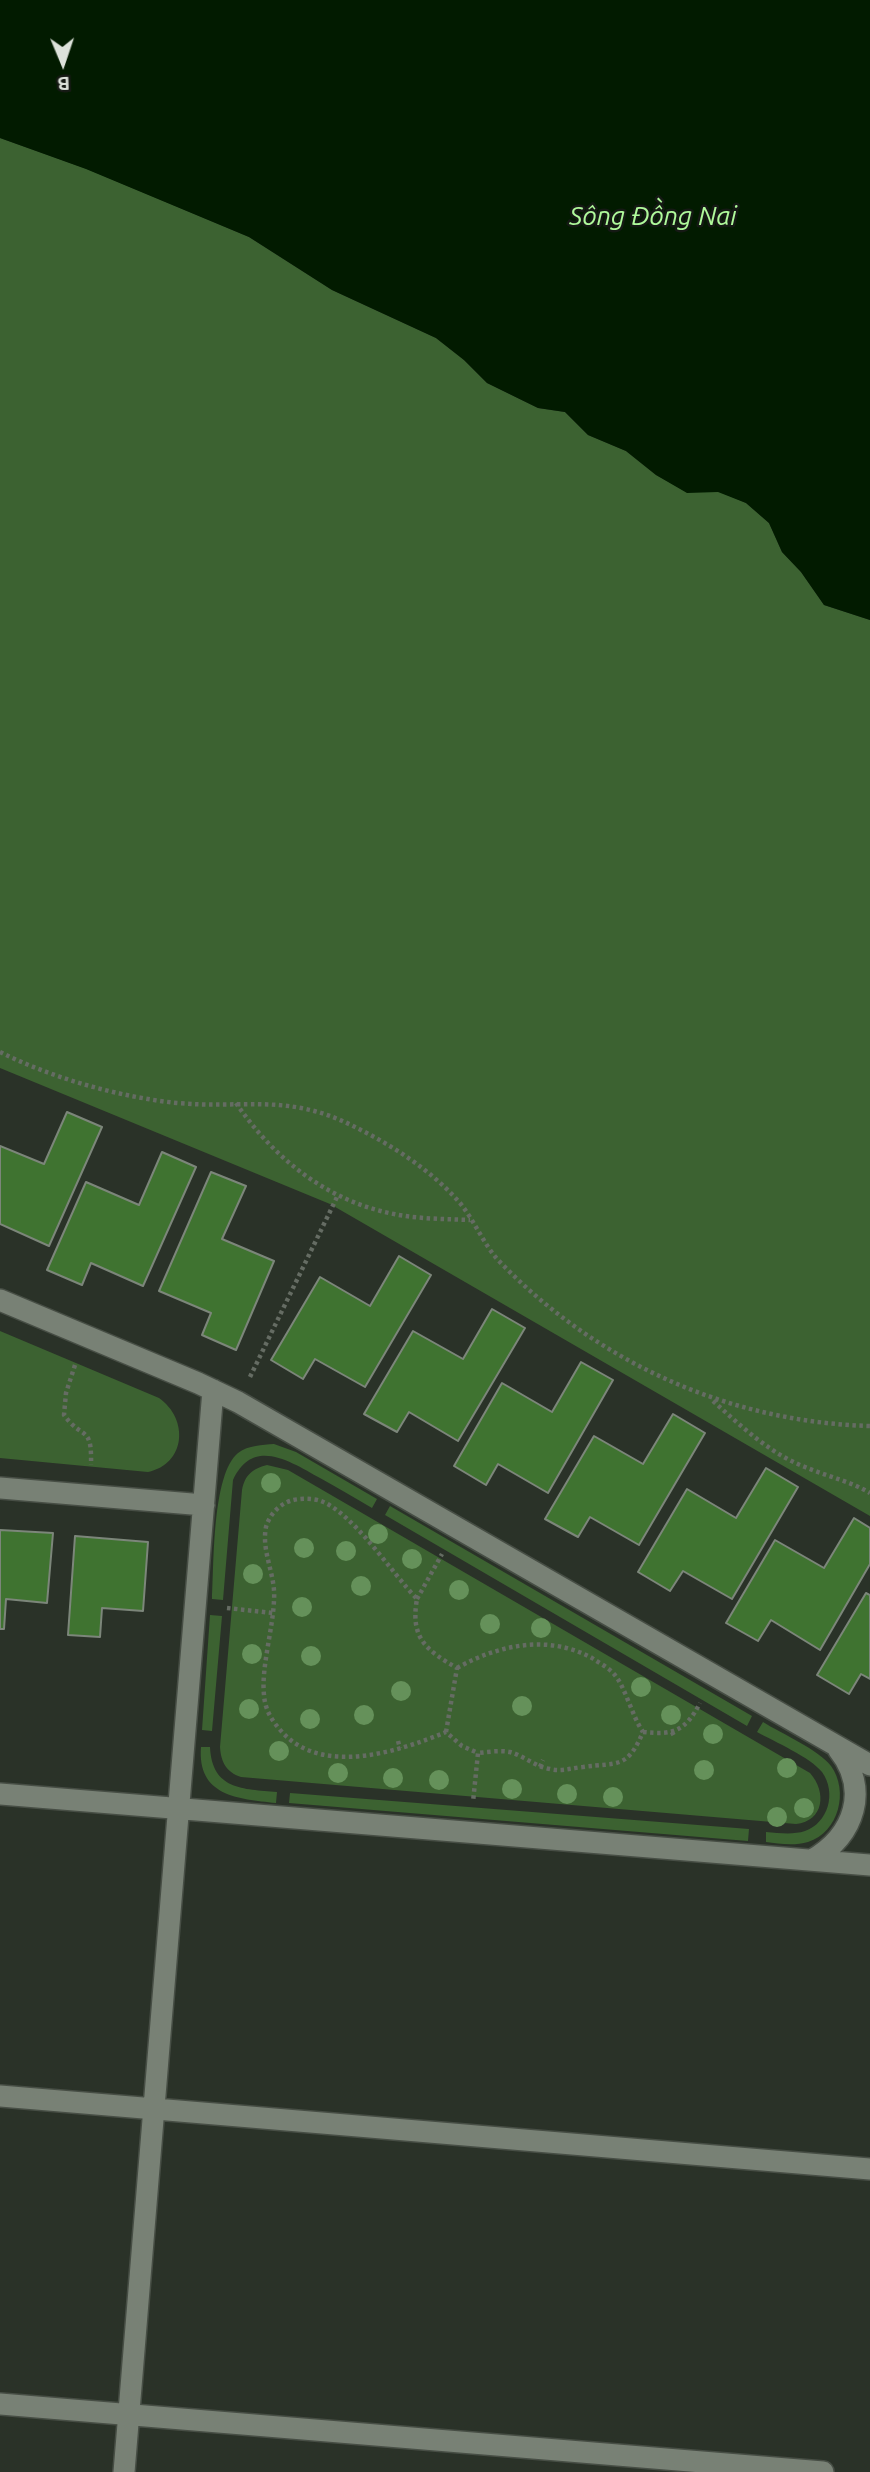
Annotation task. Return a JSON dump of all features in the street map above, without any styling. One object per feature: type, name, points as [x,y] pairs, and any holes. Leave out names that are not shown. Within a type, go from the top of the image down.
[{"type":"street","points":[[0,1300],[238,1402],[870,1765]]},
{"type":"street","points":[[124,2472],[213,1390]]},
{"type":"street","points":[[0,1488],[204,1505]]},
{"type":"street","points":[[812,1860],[841,1839],[855,1806],[853,1773],[846,1758],[835,1746]]},
{"type":"street","points":[[0,1794],[870,1864]]},
{"type":"street","points":[[0,2096],[870,2169]]},
{"type":"street","points":[[0,2404],[823,2472]]},
{"type":"path","points":[[0,1052],[47,1073],[101,1088],[175,1102],[292,1105],[351,1124],[402,1153],[425,1171],[462,1205],[496,1258],[555,1312],[619,1356],[657,1376],[724,1403],[799,1420],[870,1426]]},
{"type":"path","points":[[235,1102],[270,1148],[299,1171],[338,1195],[388,1213],[419,1218],[470,1220]]},
{"type":"path","points":[[238,1402],[338,1195]]},
{"type":"path","points":[[76,1363],[66,1393],[64,1415],[70,1423],[86,1434],[91,1442],[91,1466]]},
{"type":"path","points":[[709,1397],[747,1432],[774,1451],[803,1466],[859,1486],[870,1493]]},
{"type":"path","points":[[417,1599],[335,1508],[320,1500],[305,1499],[281,1505],[268,1519],[265,1531],[265,1545],[274,1586],[273,1613],[263,1677],[266,1708],[285,1735],[317,1755],[336,1757],[400,1748],[446,1732]]},
{"type":"path","points":[[443,1554],[417,1599],[416,1625],[419,1637],[431,1653],[457,1668]]},
{"type":"path","points":[[399,1591],[408,1589]]},
{"type":"path","points":[[227,1608],[273,1613]]},
{"type":"path","points":[[416,1625],[424,1625]]},
{"type":"path","points":[[457,1668],[495,1650],[534,1643],[570,1649],[586,1655],[614,1674],[643,1732]]},
{"type":"path","points":[[446,1732],[457,1668]]},
{"type":"path","points":[[643,1732],[672,1732],[682,1728],[699,1703]]},
{"type":"path","points":[[446,1732],[462,1746],[478,1753],[509,1752],[540,1767],[559,1771],[619,1765],[631,1754],[643,1732]]},
{"type":"path","points":[[672,1732],[675,1738]]},
{"type":"path","points":[[398,1741],[400,1748]]},
{"type":"path","points":[[473,1803],[478,1753]]},
{"type":"path","points":[[540,1767],[543,1760]]},
{"type":"green space","points":[[0,138],[87,169],[249,237],[332,290],[436,338],[487,383],[538,408],[565,412],[588,435],[626,451],[656,475],[687,492],[718,491],[746,503],[769,523],[782,552],[801,572],[824,605],[870,620],[870,1516],[330,1204],[0,1068]]},
{"type":"green space","points":[[0,1331],[159,1398],[169,1407],[179,1429],[176,1451],[170,1460],[148,1472],[0,1458]]},
{"type":"green space","points":[[274,1444],[296,1452],[377,1499],[372,1508],[285,1460],[273,1456],[251,1459],[241,1467],[233,1480],[223,1600],[212,1599],[216,1521],[223,1480],[238,1453],[247,1448]]},
{"type":"green space","points":[[267,1465],[288,1470],[810,1773],[819,1789],[820,1804],[817,1812],[805,1822],[796,1824],[241,1777],[232,1772],[223,1762],[220,1747],[242,1490],[250,1473]]},
{"type":"green space","points":[[390,1506],[752,1716],[747,1726],[385,1515]]},
{"type":"green space","points":[[210,1615],[222,1616],[212,1731],[202,1730]]},
{"type":"green space","points":[[763,1722],[818,1754],[831,1766],[836,1776],[840,1798],[834,1820],[819,1837],[808,1842],[766,1842],[766,1832],[796,1833],[813,1827],[828,1806],[827,1780],[816,1766],[801,1755],[757,1732]]},
{"type":"green space","points":[[201,1747],[210,1747],[212,1761],[223,1779],[241,1788],[277,1792],[276,1803],[235,1796],[213,1785],[206,1776]]},
{"type":"green space","points":[[290,1793],[749,1829],[748,1841],[289,1803]]},
{"type":"water","name":"Sông Đồng Nai","points":[[0,0],[870,0],[870,620],[824,605],[801,572],[782,552],[769,523],[746,503],[718,492],[687,493],[656,475],[626,451],[588,435],[565,412],[538,408],[487,383],[436,338],[332,290],[249,237],[86,169],[0,138]]},
{"type":"building","points":[[67,1112],[102,1127],[49,1246],[0,1224],[0,1146],[44,1164]]},
{"type":"building","points":[[162,1152],[196,1167],[143,1286],[91,1263],[82,1285],[47,1270],[86,1182],[139,1205]]},
{"type":"building","points":[[211,1172],[246,1186],[222,1239],[274,1261],[236,1350],[202,1335],[211,1313],[159,1291]]},
{"type":"building","points":[[399,1256],[431,1275],[365,1387],[315,1359],[303,1379],[271,1360],[320,1277],[370,1306]]},
{"type":"building","points":[[492,1309],[525,1328],[458,1441],[409,1412],[397,1432],[364,1414],[413,1331],[463,1359]]},
{"type":"building","points":[[581,1362],[613,1380],[548,1493],[498,1464],[486,1485],[454,1466],[502,1383],[552,1412]]},
{"type":"building","points":[[673,1414],[705,1433],[639,1545],[590,1517],[578,1537],[545,1519],[594,1436],[643,1464]]},
{"type":"building","points":[[766,1468],[798,1487],[732,1599],[683,1571],[670,1591],[638,1572],[687,1489],[736,1518]]},
{"type":"building","points":[[854,1518],[870,1528],[870,1564],[820,1650],[771,1620],[758,1641],[726,1623],[775,1540],[824,1568]]},
{"type":"building","points":[[0,1530],[53,1533],[47,1603],[6,1599],[4,1629],[0,1629]]},
{"type":"building","points":[[75,1536],[148,1542],[143,1611],[102,1608],[100,1637],[68,1635]]},
{"type":"building","points":[[866,1593],[870,1595],[870,1679],[861,1674],[849,1694],[817,1675]]}]
